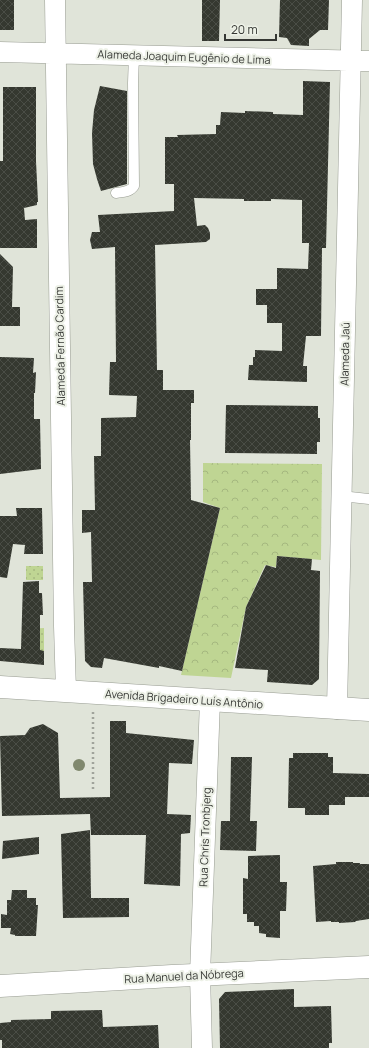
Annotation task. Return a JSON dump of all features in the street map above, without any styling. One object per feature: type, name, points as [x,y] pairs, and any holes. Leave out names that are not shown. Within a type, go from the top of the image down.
[{"type":"main road","name":"Avenida Brigadeiro Luís Antônio","points":[[0,687],[369,710]]},
{"type":"main road","name":"Rua Manuel da Nóbrega","points":[[0,986],[369,967]]},
{"type":"street","name":"Alameda Fernão Cardim","points":[[55,0],[66,691]]},
{"type":"street","name":"Alameda Jaú","points":[[337,709],[341,496],[360,61],[352,0]]},
{"type":"street","name":"Alameda Joaquim Eugênio de Lima","points":[[0,52],[360,61]]},
{"type":"street","name":"Rua Chris Tronbjerg","points":[[202,1048],[200,975],[210,700]]},
{"type":"lane","points":[[116,193],[129,191],[134,186],[134,55]]},
{"type":"lane","points":[[341,496],[369,499]]},
{"type":"path","points":[[93,707],[94,792]]},
{"type":"green space","points":[[203,463],[322,464],[321,560],[277,556],[276,567],[265,565],[246,607],[231,678],[181,675],[220,508],[203,502]]},
{"type":"green space","points":[[26,566],[43,566],[43,580],[26,580]]},
{"type":"green space","points":[[44,628],[44,651],[28,650],[27,629]]},
{"type":"building","points":[[0,0],[14,0],[14,30],[0,30]]},
{"type":"building","points":[[202,0],[220,0],[219,41],[202,41]]},
{"type":"building","points":[[280,0],[329,0],[328,30],[320,30],[309,39],[309,46],[291,45],[287,38],[279,37]]},
{"type":"building","points":[[303,81],[330,82],[326,248],[322,248],[321,336],[306,336],[303,366],[307,366],[307,382],[248,380],[249,365],[253,365],[255,350],[282,351],[282,323],[267,323],[267,305],[256,305],[256,289],[277,289],[277,268],[308,269],[309,243],[302,243],[302,200],[271,199],[271,201],[244,201],[244,199],[194,198],[197,226],[205,225],[208,228],[210,239],[206,242],[155,245],[157,370],[163,370],[163,390],[194,390],[194,403],[191,403],[191,500],[220,508],[182,671],[104,658],[102,668],[91,667],[85,661],[83,582],[92,582],[91,532],[82,533],[82,510],[95,510],[94,456],[101,456],[101,418],[136,417],[137,396],[109,395],[110,362],[116,362],[115,247],[92,249],[90,240],[92,232],[100,232],[98,215],[174,211],[174,184],[165,184],[165,137],[178,137],[177,135],[216,134],[216,125],[220,125],[221,112],[273,112],[273,114],[303,115]]},
{"type":"building","points":[[100,86],[127,91],[127,184],[101,191],[93,164],[92,133],[94,110]]},
{"type":"building","points":[[3,87],[36,87],[36,161],[38,202],[37,205],[24,208],[25,220],[37,219],[37,248],[0,248],[0,161],[3,161]]},
{"type":"building","points":[[0,254],[13,267],[12,307],[20,307],[20,326],[0,326]]},
{"type":"building","points":[[0,357],[34,358],[33,373],[36,372],[34,419],[40,419],[41,469],[0,474]]},
{"type":"building","points":[[226,405],[318,406],[318,418],[320,418],[320,442],[317,442],[317,454],[225,453]]},
{"type":"building","points":[[16,508],[42,508],[43,554],[24,554],[25,545],[13,544],[7,578],[0,577],[0,516],[17,516]]},
{"type":"building","points":[[277,556],[312,559],[311,570],[320,571],[319,679],[312,685],[267,682],[268,670],[235,668],[246,607],[266,565],[276,568]]},
{"type":"building","points":[[39,581],[39,593],[42,593],[43,615],[40,615],[40,650],[44,651],[44,665],[0,661],[0,648],[21,649],[23,582]]},
{"type":"building","points":[[110,721],[126,721],[126,733],[194,740],[192,764],[169,763],[167,814],[191,815],[190,833],[181,834],[180,886],[144,884],[146,835],[91,835],[90,814],[2,816],[0,736],[25,735],[30,728],[43,724],[58,733],[60,798],[110,797]]},
{"type":"building","points":[[293,753],[328,753],[328,757],[333,757],[333,773],[369,774],[369,797],[345,797],[345,805],[329,805],[329,815],[305,815],[305,808],[288,808],[289,758],[293,758]]},
{"type":"building","points":[[231,757],[252,757],[250,821],[257,821],[256,851],[220,850],[221,821],[230,821]]},
{"type":"building","points":[[90,830],[91,898],[129,898],[129,917],[63,918],[61,834]]},
{"type":"building","points":[[39,837],[39,854],[2,859],[3,841]]},
{"type":"building","points":[[280,855],[280,882],[287,882],[286,911],[280,911],[280,938],[266,937],[266,934],[259,933],[259,926],[254,926],[254,922],[247,922],[247,914],[243,914],[243,878],[248,879],[248,856]]},
{"type":"building","points":[[336,862],[369,864],[369,919],[339,923],[331,921],[316,922],[313,866],[336,864]]},
{"type":"building","points":[[12,890],[27,890],[27,898],[36,898],[36,905],[38,905],[36,936],[15,936],[10,934],[11,928],[1,928],[1,914],[7,915],[7,900],[11,900]]},
{"type":"building","points":[[294,989],[294,1007],[331,1006],[332,1043],[329,1043],[329,1048],[220,1048],[219,999],[225,992]]},
{"type":"building","points":[[102,1010],[103,1027],[158,1025],[159,1048],[2,1048],[2,1040],[0,1040],[0,1023],[11,1022],[11,1020],[51,1019],[51,1011]]}]
